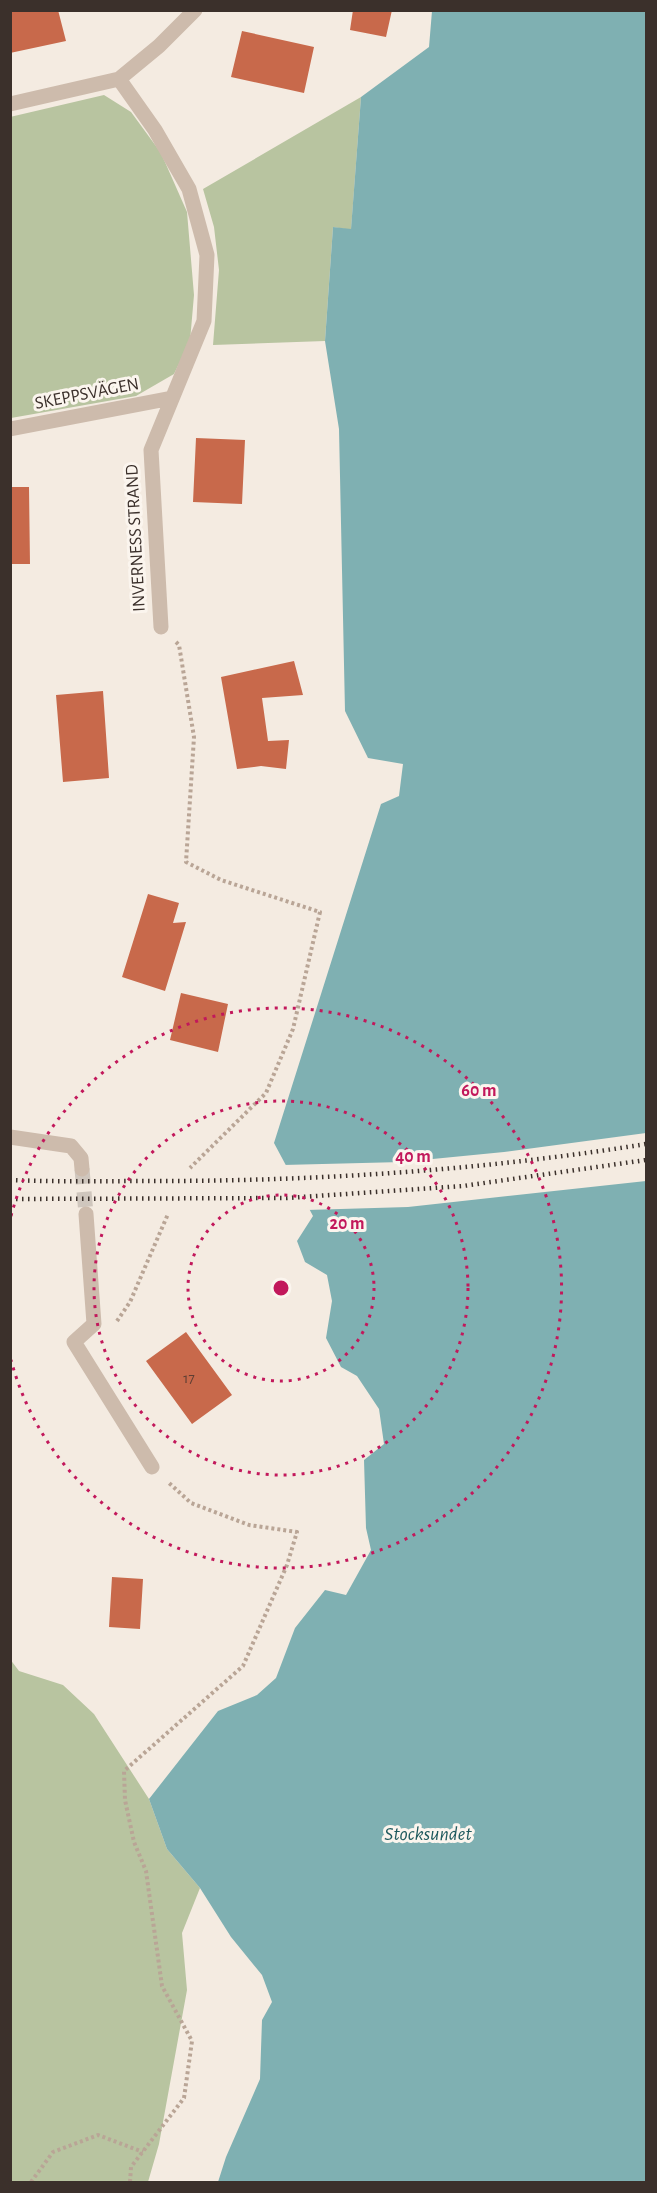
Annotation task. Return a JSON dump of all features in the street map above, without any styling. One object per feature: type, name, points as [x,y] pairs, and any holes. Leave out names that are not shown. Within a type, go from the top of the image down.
[{"type":"street","points":[[10,104],[119,79],[159,46],[195,10]]},
{"type":"street","name":"INVERNESS STRAND","points":[[119,79],[155,130],[189,189],[207,255],[204,321],[151,450],[161,627]]},
{"type":"street","name":"SKEPPSVÄGEN","points":[[10,429],[172,398]]},
{"type":"street","points":[[10,1137],[71,1146],[81,1158],[82,1169]]},
{"type":"street","points":[[86,1215],[94,1324],[74,1342],[152,1467]]},
{"type":"path","points":[[161,627],[179,645],[194,737],[186,862],[221,880],[320,912],[292,1029],[266,1093],[190,1168]]},
{"type":"path","points":[[94,1324],[118,1321],[130,1302],[168,1214]]},
{"type":"path","points":[[130,2182],[131,2167],[184,2098],[192,2041],[162,1986],[146,1871],[134,1842],[125,1800],[124,1771],[243,1666],[287,1565],[297,1532],[249,1525],[191,1503],[152,1467]]},
{"type":"path","points":[[32,2182],[53,2152],[98,2134],[143,2152]]},
{"type":"green space","points":[[104,95],[131,112],[161,153],[187,212],[194,295],[190,341],[174,374],[136,396],[11,418],[10,117]]},
{"type":"green space","points":[[361,97],[351,230],[333,227],[325,341],[213,345],[219,270],[214,227],[203,189]]},
{"type":"green space","points":[[10,1659],[19,1671],[63,1685],[94,1714],[149,1799],[167,1849],[200,1888],[182,1933],[187,1990],[159,2144],[148,2182],[11,2182]]},
{"type":"water","name":"Stocksundet","points":[[432,11],[646,11],[646,2182],[218,2182],[226,2157],[260,2079],[262,2020],[272,2002],[262,1975],[231,1937],[200,1888],[167,1849],[149,1799],[218,1711],[257,1695],[276,1678],[295,1628],[325,1590],[346,1595],[371,1550],[366,1528],[364,1460],[384,1444],[379,1409],[357,1376],[341,1367],[326,1338],[332,1301],[327,1275],[305,1262],[297,1241],[313,1216],[274,1143],[381,804],[399,796],[403,764],[368,758],[345,711],[339,429],[325,341],[333,227],[351,229],[361,97],[429,47]]},
{"type":"pier","points":[[646,1133],[646,1181],[408,1207],[307,1210],[283,1165],[402,1162],[504,1152]]},
{"type":"building","points":[[10,10],[58,10],[66,41],[10,53]]},
{"type":"building","points":[[353,10],[392,10],[386,37],[350,30]]},
{"type":"building","points":[[242,31],[314,47],[304,93],[231,77]]},
{"type":"building","points":[[196,438],[245,440],[242,504],[193,502]]},
{"type":"building","points":[[10,487],[29,487],[30,564],[10,564]]},
{"type":"building","points":[[294,661],[303,695],[262,698],[268,741],[289,740],[286,769],[261,766],[237,769],[221,677]]},
{"type":"building","points":[[103,691],[109,778],[63,782],[56,695]]},
{"type":"building","points":[[148,894],[179,903],[173,923],[186,922],[165,991],[122,977]]},
{"type":"building","points":[[181,993],[228,1004],[218,1052],[170,1040]]},
{"type":"building","points":[[186,1332],[232,1395],[192,1424],[146,1361]]},
{"type":"building","points":[[112,1577],[143,1579],[140,1629],[109,1627]]},
{"type":"tunnel","points":[[82,1169],[86,1214]]},
{"type":"railway","points":[[10,1180],[218,1180],[341,1176],[524,1161],[646,1144]]},
{"type":"railway","points":[[10,1199],[287,1198],[463,1186],[646,1160]]}]
